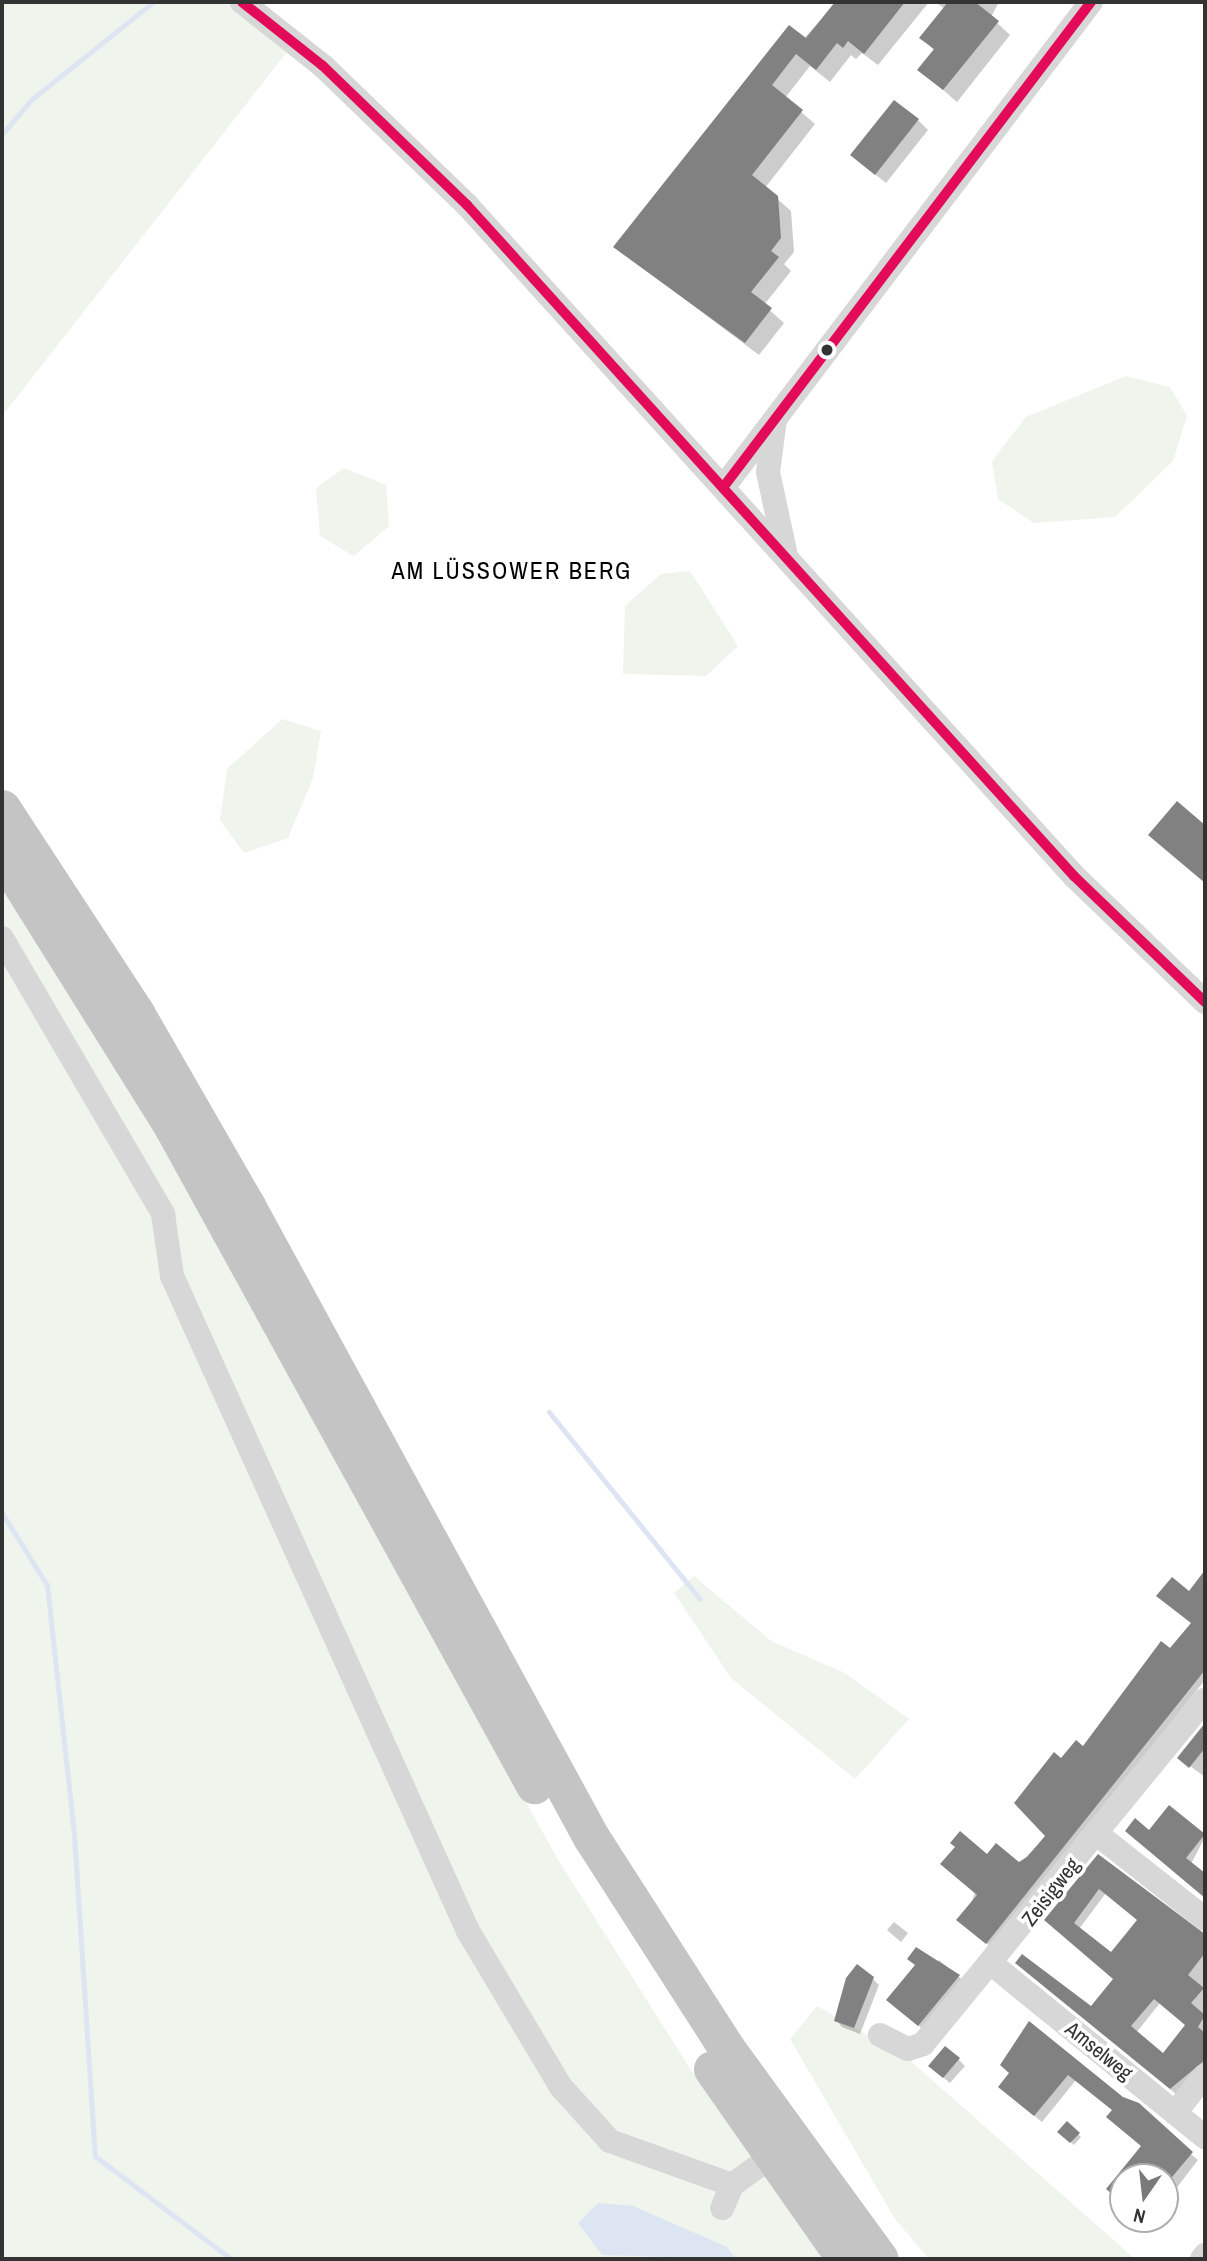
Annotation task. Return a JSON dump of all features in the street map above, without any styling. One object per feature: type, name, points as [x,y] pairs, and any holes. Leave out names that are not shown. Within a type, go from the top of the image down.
[{"type":"highway","points":[[2,808],[136,1013],[240,1194],[591,1837],[728,2050],[880,2259]]},
{"type":"highway","points":[[2,854],[173,1128],[573,1853],[771,2157],[845,2259]]},
{"type":"street","points":[[242,2],[323,66],[467,205],[786,552],[1074,876],[1205,1002]]},
{"type":"street","points":[[724,485],[1091,2]]},
{"type":"street","points":[[775,419],[768,472],[786,552]]},
{"type":"street","points":[[2,938],[163,1213],[172,1276],[468,1931],[561,2087],[610,2141],[732,2185]]},
{"type":"street","name":"Zeisigweg","points":[[880,2035],[908,2049],[923,2044],[993,1965],[1205,1700]]},
{"type":"street","points":[[1097,1834],[1205,1919]]},
{"type":"street","name":"Amselweg","points":[[993,1965],[1205,2137]]},
{"type":"street","points":[[1175,2113],[1205,2075]]},
{"type":"street","points":[[722,2208],[732,2185],[771,2157]]},
{"type":"street","points":[[1202,2259],[1205,2255]]},
{"type":"shaded area","points":[[2,2],[242,2],[294,43],[2,416]]},
{"type":"shaded area","points":[[1126,376],[1170,387],[1187,416],[1173,461],[1115,517],[1034,523],[998,499],[992,461],[1026,417]]},
{"type":"shaded area","points":[[344,468],[386,485],[389,526],[354,556],[320,536],[316,488]]},
{"type":"shaded area","points":[[690,571],[738,646],[706,676],[623,674],[625,606],[661,574]]},
{"type":"shaded area","points":[[282,719],[321,731],[313,778],[288,838],[244,853],[220,820],[227,769]]},
{"type":"shaded area","points":[[2,874],[95,1024],[557,1858],[691,2070],[824,2259],[2,2259]]},
{"type":"shaded area","points":[[694,1576],[771,1641],[845,1673],[909,1719],[855,1779],[731,1678],[674,1593]]},
{"type":"shaded area","points":[[817,2006],[907,2058],[1135,2259],[929,2259],[895,2219],[790,2039]]},
{"type":"shaded area","points":[[598,2203],[633,2206],[727,2247],[736,2259],[602,2255],[578,2223]]},
{"type":"building","points":[[835,2],[905,2],[864,54],[848,41],[843,48],[837,43],[816,70],[796,54],[772,85],[803,110],[752,175],[778,196],[781,238],[771,251],[779,257],[751,292],[772,308],[745,343],[613,247],[789,25],[806,38]]},
{"type":"building","points":[[948,2],[975,2],[999,21],[943,90],[917,70],[934,49],[919,38]]},
{"type":"building","points":[[894,100],[919,119],[875,175],[850,155]]},
{"type":"building","points":[[1177,801],[1205,825],[1205,883],[1148,835]]},
{"type":"building","points":[[1205,1570],[1205,1670],[986,1944],[956,1920],[977,1895],[940,1864],[955,1847],[950,1843],[960,1831],[987,1854],[996,1843],[1019,1862],[1027,1857],[1045,1836],[1014,1803],[1054,1752],[1061,1758],[1076,1740],[1083,1746],[1161,1641],[1170,1648],[1191,1623],[1156,1596],[1172,1577],[1189,1591]]},
{"type":"building","points":[[1205,1723],[1205,1748],[1189,1768],[1177,1758]]},
{"type":"building","points":[[1169,1805],[1205,1834],[1186,1858],[1205,1873],[1205,1898],[1125,1831],[1135,1818],[1149,1830]]},
{"type":"building","points":[[1098,1854],[1205,1934],[1205,1953],[1188,1975],[1204,1988],[1191,2003],[1205,2015],[1198,2027],[1205,2033],[1205,2060],[1170,2089],[1015,1963],[1022,1954],[1091,2006],[1113,1979],[1044,1920]],"holes":[[[1099,1889],[1137,1920],[1111,1952],[1074,1923]],[[1154,1999],[1185,2025],[1163,2053],[1131,2026]]]},
{"type":"building","points":[[916,1947],[960,1975],[918,2026],[886,2000],[915,1965],[907,1959]]},
{"type":"building","points":[[857,1964],[874,1977],[854,2028],[834,2021],[846,1978]]},
{"type":"building","points":[[1029,2021],[1123,2097],[1139,2103],[1193,2152],[1179,2169],[1179,2163],[1127,2163],[1141,2146],[1106,2117],[1112,2110],[1068,2075],[1034,2116],[998,2087],[1009,2073],[1000,2065]]},
{"type":"building","points":[[945,2046],[960,2058],[943,2078],[928,2066]]},
{"type":"building","points":[[1067,2121],[1080,2133],[1070,2143],[1057,2132]]},
{"type":"waterway","points":[[2,134],[32,99],[153,2]]},
{"type":"waterway","points":[[549,1412],[700,1599]]},
{"type":"waterway","points":[[2,1513],[47,1585],[74,1834],[95,2156],[231,2259]]},
{"type":"transit line","points":[[242,2],[323,66],[467,205],[1074,876],[1205,1002]]},
{"type":"transit line","points":[[725,485],[1091,2]]},
{"type":"district","name":"AM LÜSSOWER BERG","points":[[512,571]]}]
